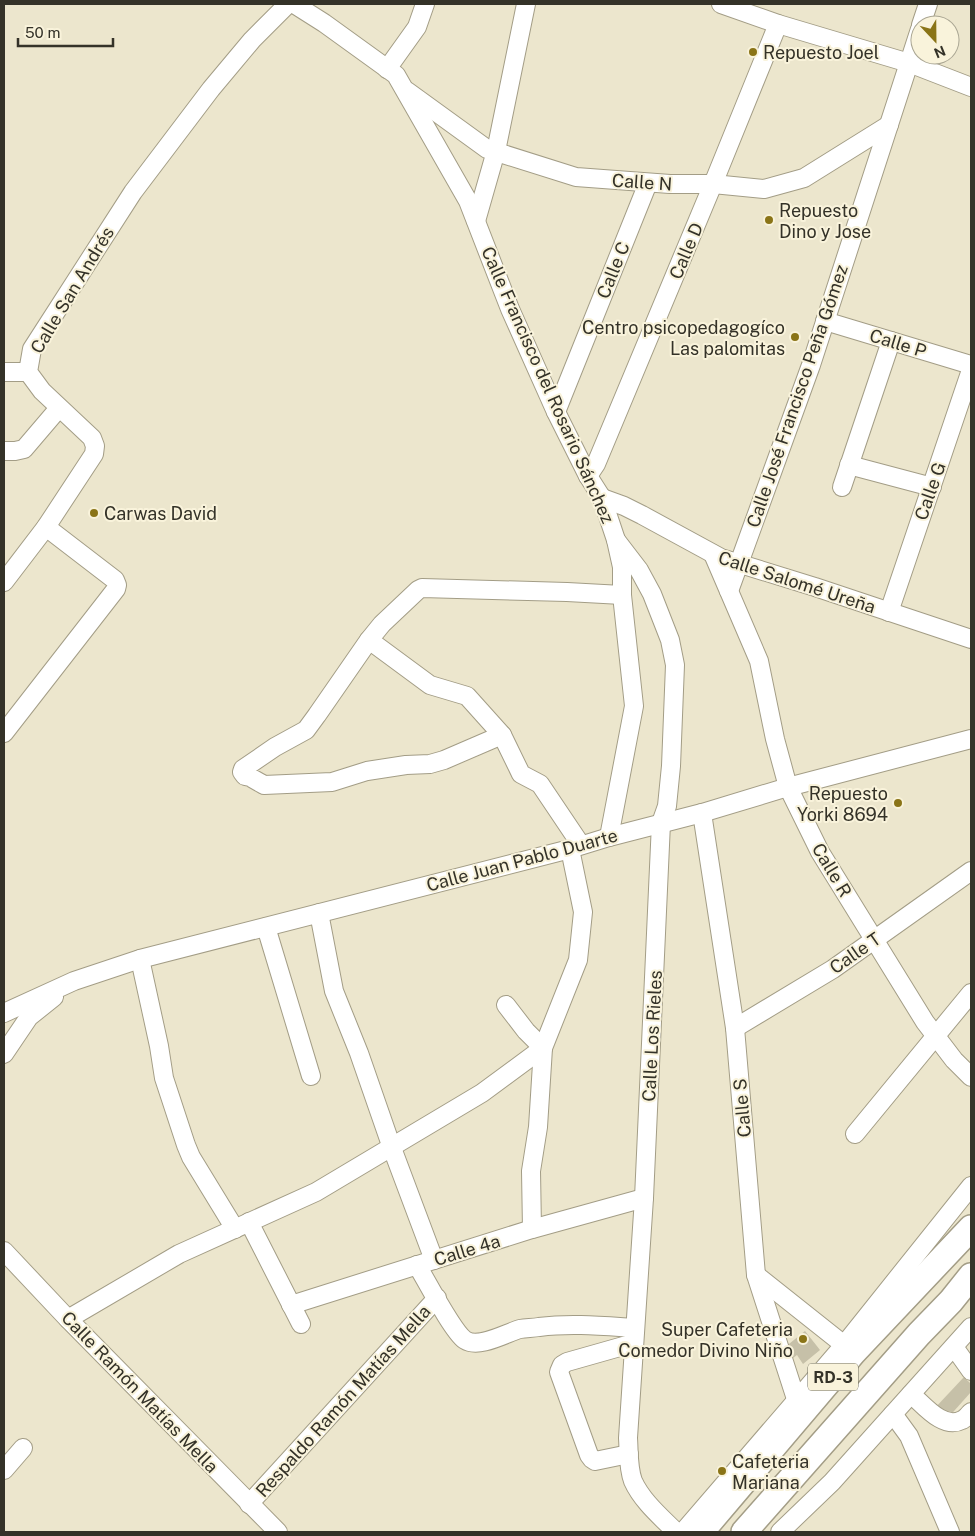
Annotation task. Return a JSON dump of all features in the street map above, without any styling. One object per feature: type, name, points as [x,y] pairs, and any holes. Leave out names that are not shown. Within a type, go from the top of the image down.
[{"type":"highway","points":[[949,1252],[971,1214]]},
{"type":"highway","name":"RD-3","points":[[701,1532],[848,1349],[949,1252],[971,1228]]},
{"type":"highway","name":"RD-3","points":[[744,1532],[919,1334],[951,1301],[971,1276]]},
{"type":"highway","points":[[951,1301],[971,1283]]},
{"type":"street","name":"Calle San Andrés","points":[[4,582],[46,527],[94,454],[95,446],[92,438],[42,392],[28,372],[32,349],[133,192],[211,89],[252,40],[288,4]]},
{"type":"street","name":"Calle Francisco del Rosario Sánchez","points":[[294,4],[396,75],[468,201],[510,310],[556,412],[588,476],[602,498],[616,540],[622,567],[622,595],[634,706],[609,837]]},
{"type":"street","points":[[387,69],[417,27],[425,4]]},
{"type":"street","points":[[476,221],[496,151],[526,4]]},
{"type":"street","points":[[721,4],[778,24],[909,63],[971,87]]},
{"type":"street","name":"Calle D","points":[[588,476],[596,464],[714,184],[778,24]]},
{"type":"street","name":"Calle José Francisco Peña Gómez","points":[[729,591],[811,365],[910,60]]},
{"type":"street","name":"Calle N","points":[[403,88],[488,149],[576,177],[648,183],[714,184],[764,189],[804,178],[889,125]]},
{"type":"street","name":"Calle C","points":[[556,412],[648,183]]},
{"type":"street","name":"Calle P","points":[[825,321],[971,365]]},
{"type":"street","points":[[842,487],[891,341]]},
{"type":"street","name":"Calle G","points":[[889,612],[971,370]]},
{"type":"street","points":[[4,372],[28,372]]},
{"type":"street","points":[[4,451],[24,449],[59,408]]},
{"type":"street","points":[[849,464],[932,487]]},
{"type":"street","name":"Calle Salomé Ureña","points":[[602,498],[642,515],[721,558],[971,639]]},
{"type":"street","points":[[4,733],[116,589],[117,584],[115,580],[46,527]]},
{"type":"street","name":"Calle Los Rieles","points":[[616,540],[639,570],[652,594],[670,640],[675,665],[672,766],[667,806],[661,823],[644,1198],[628,1438],[633,1480],[642,1496],[676,1532]]},
{"type":"street","name":"Calle R","points":[[713,554],[759,661],[775,738],[788,787],[820,852],[925,1022],[954,1060],[971,1077]]},
{"type":"street","points":[[502,735],[444,760],[430,764],[406,765],[367,771],[332,782],[264,785],[245,776],[242,772],[243,769],[275,747],[306,730],[369,640],[394,612],[422,588],[622,595]]},
{"type":"street","points":[[369,640],[430,686],[467,696],[502,735],[521,774],[540,784],[575,847],[583,912],[578,960],[543,1048],[538,1127],[530,1171],[532,1229]]},
{"type":"street","name":"Calle Juan Pablo Duarte","points":[[4,1013],[74,981],[140,960],[575,847],[702,813],[788,787],[971,739]]},
{"type":"street","name":"Calle S","points":[[702,813],[735,1028],[756,1275],[796,1399]]},
{"type":"street","name":"Calle T","points":[[735,1028],[833,969],[971,871]]},
{"type":"street","points":[[319,913],[334,992],[359,1054],[392,1148],[437,1298],[463,1339],[478,1343],[522,1329],[556,1325],[585,1325],[635,1336]]},
{"type":"street","points":[[266,927],[312,1076]]},
{"type":"street","points":[[140,960],[164,1078],[186,1146],[242,1226],[301,1324]]},
{"type":"street","name":"Calle Juan Pablo Duarte","points":[[4,1054],[30,1017],[74,981]]},
{"type":"street","points":[[855,1134],[971,994]]},
{"type":"street","points":[[506,1005],[526,1031],[543,1048]]},
{"type":"street","points":[[68,1319],[179,1254],[316,1192],[482,1093],[543,1048]]},
{"type":"street","points":[[683,1532],[796,1399],[848,1349],[971,1186]]},
{"type":"street","name":"Calle 4a","points":[[291,1305],[532,1229],[644,1198]]},
{"type":"street","name":"Calle Ramón Matías Mella","points":[[4,1251],[68,1319],[278,1532]]},
{"type":"street","points":[[756,1275],[848,1349]]},
{"type":"street","name":"Respaldo Ramón Matías Mella","points":[[249,1504],[437,1298]]},
{"type":"street","points":[[788,1528],[971,1328]]},
{"type":"street","points":[[629,1454],[595,1461],[592,1459],[559,1372],[562,1365],[566,1362],[635,1336]]},
{"type":"street","points":[[954,1347],[971,1371]]},
{"type":"street","points":[[912,1394],[941,1419],[950,1423],[962,1420],[971,1412]]},
{"type":"street","points":[[894,1414],[909,1436],[950,1532]]},
{"type":"street","points":[[4,1470],[23,1448]]},
{"type":"building","name":"Super Cafeteria Comedor Divino Niño","points":[[805,1331],[820,1350],[803,1364],[797,1355],[793,1358],[784,1348]]},
{"type":"building","points":[[964,1377],[971,1384],[971,1392],[946,1420],[934,1409]]},
{"type":"building","name":"Cafeteria Mariana","points":[[721,1465],[728,1473],[723,1477],[716,1469]]},
{"type":"place","name":"Repuesto Joel","points":[[753,52]]},
{"type":"place","name":"Repuesto Dino y Jose","points":[[769,220]]},
{"type":"place","name":"Centro psicopedagogíco Las palomitas","points":[[795,337]]},
{"type":"place","name":"Carwas David","points":[[94,513]]},
{"type":"place","name":"Repuesto Yorki 8694","points":[[898,803]]},
{"type":"place","name":"Super Cafeteria Comedor Divino Niño","points":[[803,1339]]},
{"type":"place","name":"Cafeteria Mariana","points":[[722,1471]]}]
